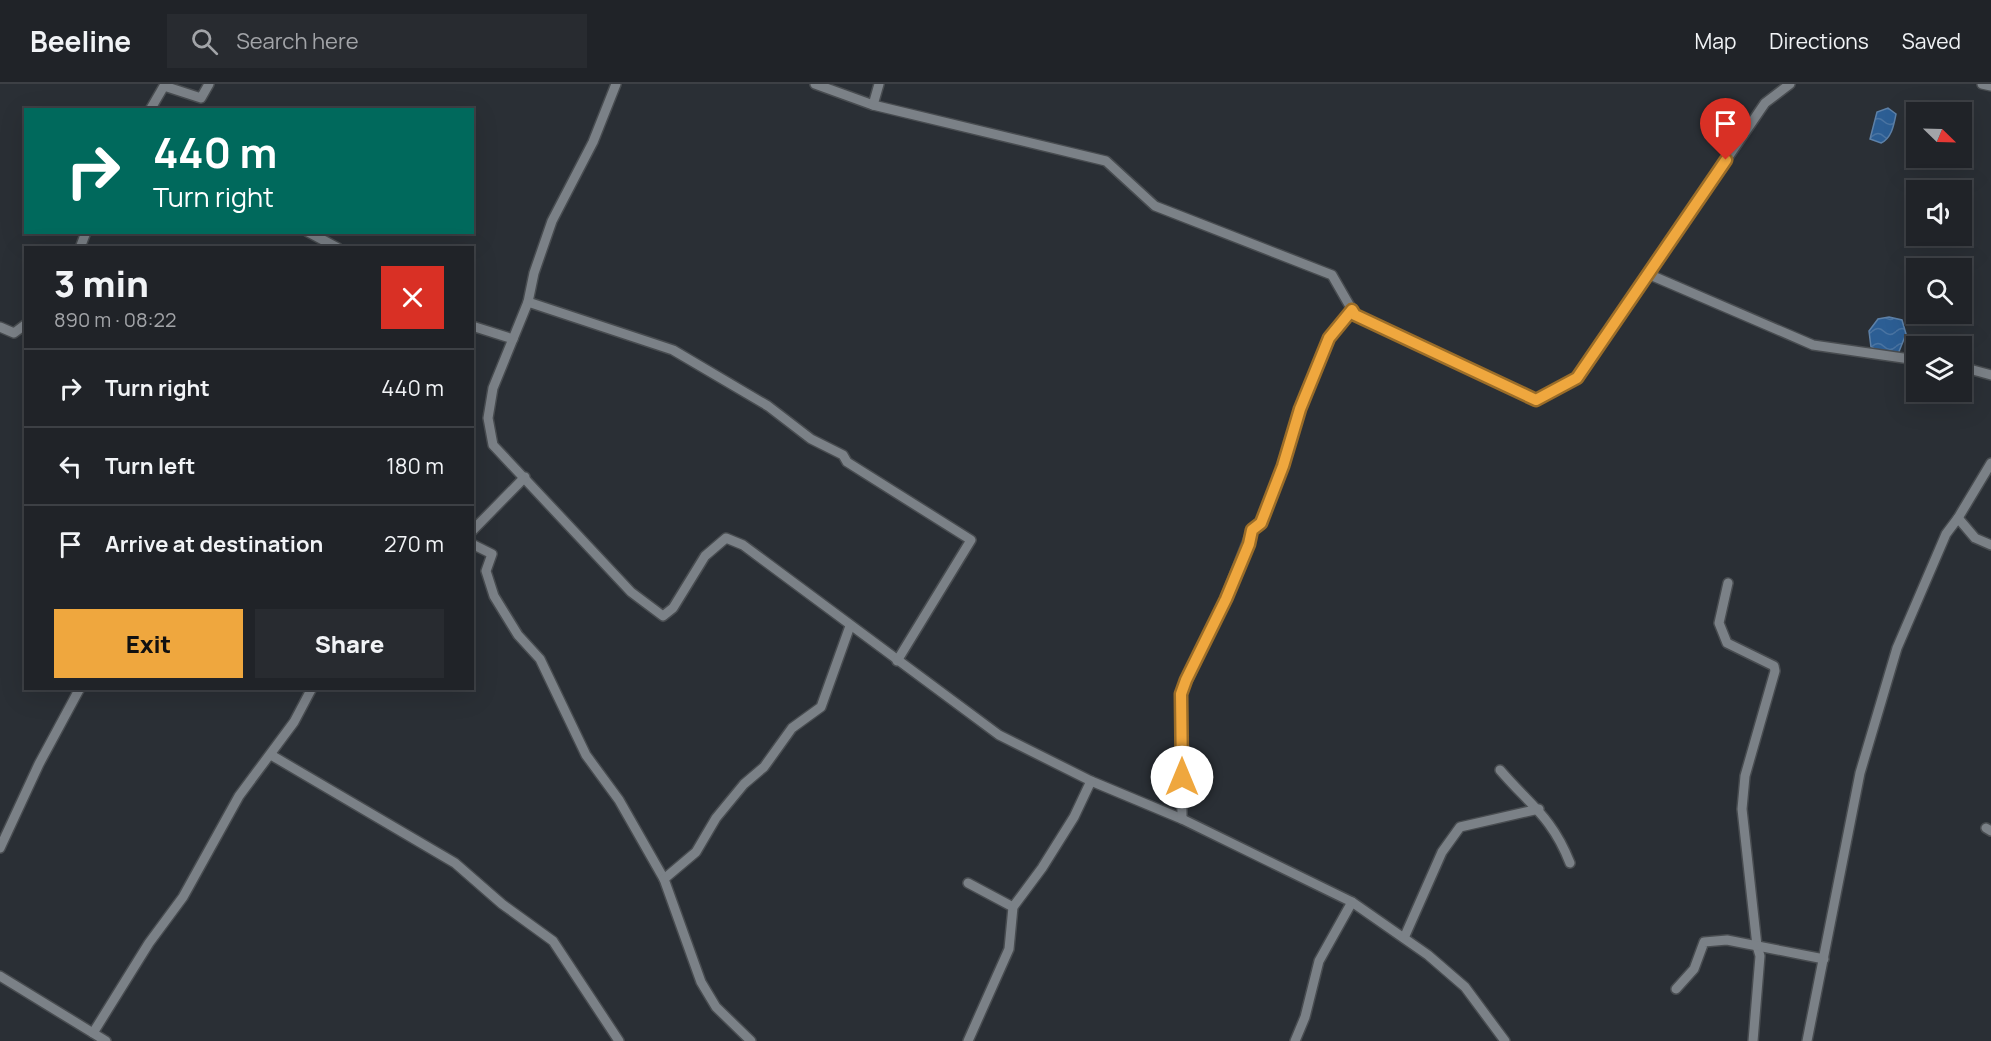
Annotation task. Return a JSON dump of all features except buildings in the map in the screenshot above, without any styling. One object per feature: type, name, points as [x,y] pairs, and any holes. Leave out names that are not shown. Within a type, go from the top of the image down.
[{"type":"street","points":[[151,108],[164,86],[201,98],[209,84]]},
{"type":"street","points":[[616,84],[593,142],[552,221],[534,273],[528,302],[493,388],[488,418],[493,445],[631,592],[663,616],[673,608],[705,556],[726,538],[743,545],[999,735],[1091,781],[1182,819],[1352,902],[1404,938],[1465,987],[1505,1041]]},
{"type":"street","points":[[815,84],[873,105],[1106,161],[1155,206],[1332,275],[1355,315],[1536,400],[1577,378],[1765,103],[1790,84]]},
{"type":"street","points":[[873,105],[879,84]]},
{"type":"street","points":[[1982,84],[1991,86]]},
{"type":"street","points":[[312,234],[334,246]]},
{"type":"street","points":[[1648,274],[1813,345],[1906,358]]},
{"type":"street","points":[[528,302],[673,350],[768,406],[811,439],[843,455],[847,462],[971,540],[897,661]]},
{"type":"street","points":[[1182,819],[1181,694],[1226,599],[1249,544],[1252,530],[1261,523],[1283,466],[1300,409],[1329,338],[1352,310]]},
{"type":"street","points":[[0,327],[14,333],[24,326]]},
{"type":"street","points":[[474,327],[513,339]]},
{"type":"street","points":[[1972,370],[1991,375]]},
{"type":"street","points":[[1807,1041],[1860,773],[1897,648],[1946,534],[1991,463]]},
{"type":"street","points":[[474,529],[525,477]]},
{"type":"street","points":[[1958,518],[1975,538],[1991,545]]},
{"type":"street","points":[[474,545],[492,554],[486,571],[494,596],[518,635],[540,659],[586,755],[619,800],[664,879],[701,981],[716,1007],[751,1041]]},
{"type":"street","points":[[1728,583],[1719,622],[1727,643],[1774,666],[1775,671],[1744,776],[1742,809],[1760,956],[1753,1041]]},
{"type":"street","points":[[664,879],[696,852],[716,818],[744,784],[764,767],[792,728],[821,706],[850,626]]},
{"type":"street","points":[[0,848],[39,764],[79,690]]},
{"type":"street","points":[[93,1033],[149,943],[183,897],[239,796],[294,722],[311,690]]},
{"type":"street","points":[[271,755],[455,863],[502,904],[554,941],[619,1041]]},
{"type":"street","points":[[1500,770],[1518,791],[1539,808],[1552,826],[1570,863]]},
{"type":"street","points":[[968,1041],[1009,949],[1013,907],[1074,817],[1091,781]]},
{"type":"street","points":[[1404,938],[1442,852],[1460,827],[1539,808]]},
{"type":"street","points":[[968,883],[1013,907]]},
{"type":"street","points":[[1295,1041],[1305,1017],[1318,961],[1352,902]]},
{"type":"street","points":[[1676,989],[1694,969],[1704,942],[1727,940],[1824,959]]},
{"type":"street","points":[[0,976],[106,1041]]},
{"type":"water","points":[[1888,108],[1896,114],[1890,134],[1881,143],[1870,139],[1877,112]]},
{"type":"water","points":[[1889,317],[1902,320],[1906,334],[1898,354],[1884,354],[1871,347],[1869,331],[1878,319]]},
{"type":"route","points":[[1182,777],[1181,694],[1186,680],[1226,599],[1249,544],[1252,530],[1261,523],[1283,466],[1300,409],[1329,338],[1352,310],[1355,315],[1491,381],[1536,400],[1577,378],[1726,160]]}]
